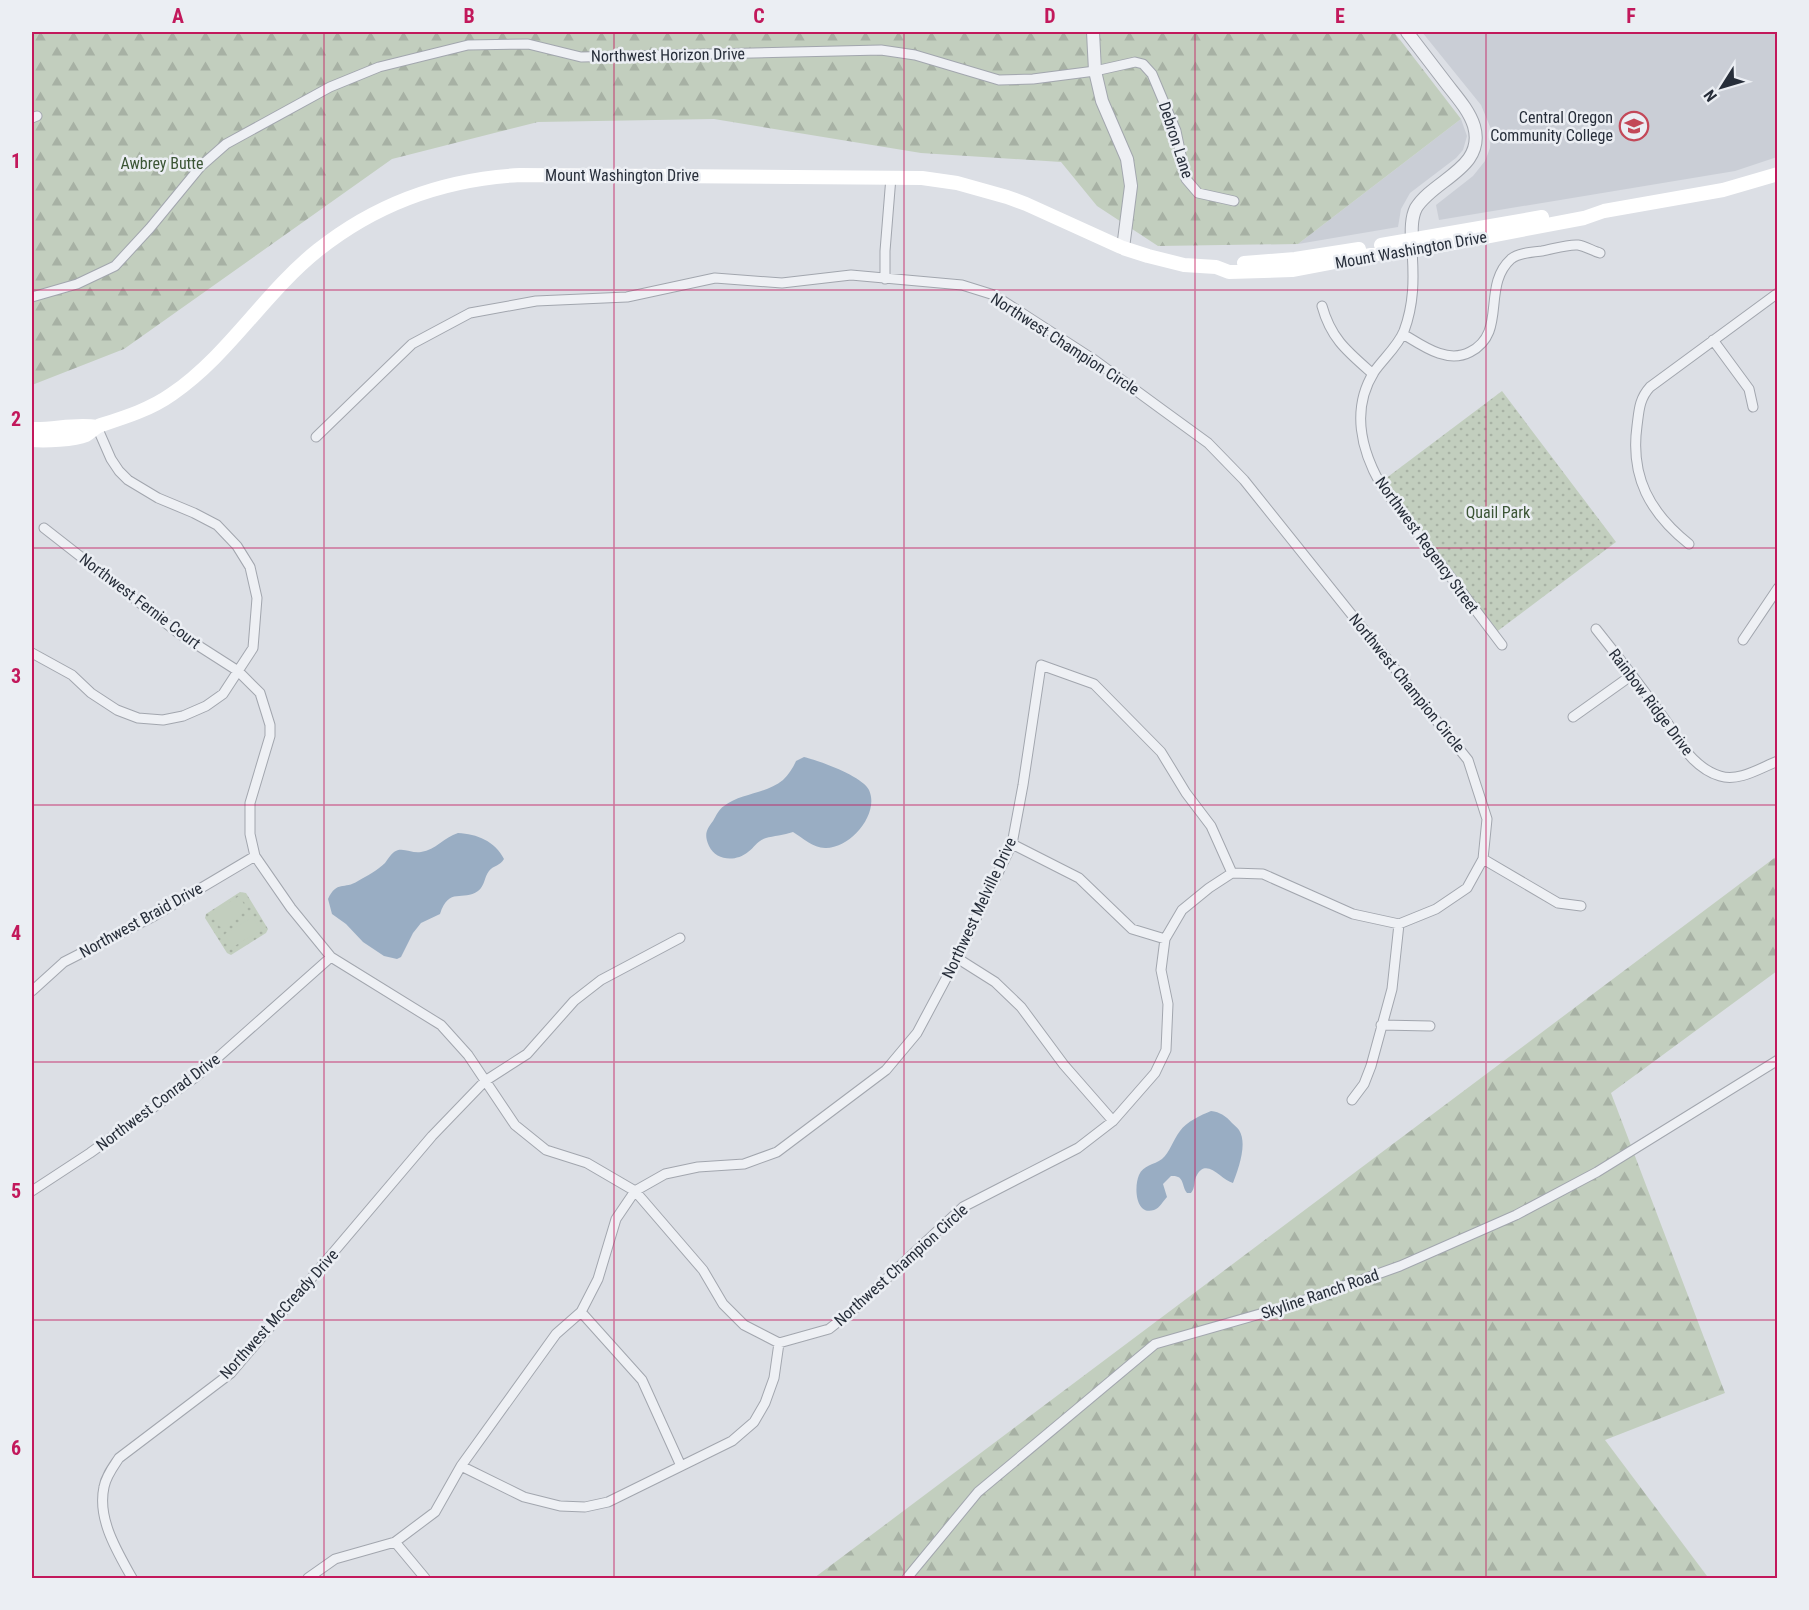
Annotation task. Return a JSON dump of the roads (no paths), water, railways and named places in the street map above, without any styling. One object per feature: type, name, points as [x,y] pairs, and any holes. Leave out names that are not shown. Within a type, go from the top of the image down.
[{"type":"main road","name":"Mount Washington Drive","points":[[32,440],[85,435],[97,427],[131,416],[171,395],[203,370],[316,252],[369,216],[421,192],[472,180],[520,175],[922,178],[983,190],[1026,204],[1123,248],[1184,265],[1216,267],[1229,263],[1295,259],[1412,244],[1584,211],[1604,211],[1723,190],[1778,174]]},
{"type":"main road","name":"Mount Washington Drive","points":[[32,429],[84,425],[97,427]]},
{"type":"street","points":[[1093,32],[1095,71],[1102,101],[1127,159],[1131,186],[1123,248]]},
{"type":"street","name":"Northwest Regency Street","points":[[1407,32],[1468,114],[1475,136],[1471,156],[1461,169],[1424,199],[1416,209],[1412,221],[1413,302],[1403,334],[1373,374],[1361,405],[1361,433],[1366,456],[1381,485],[1502,645]]},
{"type":"street","name":"Northwest Horizon Drive","points":[[32,297],[77,284],[115,266],[201,166],[226,144],[282,112],[350,79],[380,68],[468,45],[528,44],[581,57],[881,50],[915,55],[999,80],[1033,79],[1095,71]]},
{"type":"street","name":"Debron Lane","points":[[1095,71],[1135,62],[1143,64],[1152,74],[1176,131],[1186,179],[1198,193],[1234,201]]},
{"type":"street","points":[[885,279],[891,177]]},
{"type":"street","points":[[1403,334],[1449,357],[1468,354],[1488,338],[1492,326],[1495,288],[1501,271],[1512,257],[1578,245],[1600,253]]},
{"type":"street","name":"Northwest Champion Circle","points":[[316,437],[412,345],[470,313],[536,301],[627,297],[715,278],[782,283],[851,275],[962,285],[994,295],[1093,359],[1208,443],[1227,461],[1468,760],[1487,819],[1483,859],[1467,888],[1436,909],[1398,924]]},
{"type":"street","points":[[1689,544],[1673,531],[1650,502],[1641,485],[1636,466],[1636,432],[1640,403],[1644,394],[1778,293]]},
{"type":"street","points":[[1322,306],[1331,331],[1339,342],[1373,374]]},
{"type":"street","points":[[1713,340],[1749,389],[1754,407]]},
{"type":"street","points":[[32,653],[72,675],[91,693],[117,710],[138,718],[163,720],[183,716],[206,706],[224,694],[253,648],[256,598],[250,567],[237,546],[217,525],[158,498],[128,480],[111,459],[97,427]]},
{"type":"street","name":"Northwest Fernie Court","points":[[44,528],[177,632],[238,671]]},
{"type":"street","points":[[1743,640],[1778,588]]},
{"type":"street","name":"Rainbow Ridge Drive","points":[[1596,629],[1669,724],[1680,744],[1694,760],[1707,770],[1722,776],[1734,777],[1778,761]]},
{"type":"street","name":"Northwest Melville Drive","points":[[634,1191],[665,1174],[698,1167],[744,1164],[777,1152],[886,1070],[917,1033],[957,958],[1012,844],[1041,665],[1094,684],[1161,752],[1186,793],[1211,826],[1232,873]]},
{"type":"street","points":[[238,671],[260,693],[270,725],[270,736],[250,803],[250,834],[255,856],[291,908],[331,957],[441,1025],[468,1055],[515,1125],[546,1150],[586,1163],[634,1191],[703,1270],[723,1304],[744,1325],[779,1343],[774,1378],[765,1403],[754,1422],[732,1442],[608,1502],[585,1507],[560,1506],[524,1497],[460,1466]]},
{"type":"street","points":[[1573,717],[1632,675]]},
{"type":"street","points":[[1012,844],[1078,878],[1132,928],[1165,939]]},
{"type":"street","name":"Northwest Braid Drive","points":[[32,991],[64,962],[154,916],[255,856]]},
{"type":"street","points":[[1483,859],[1558,903],[1581,906]]},
{"type":"street","points":[[1232,873],[1263,874],[1353,914],[1398,924],[1392,989],[1371,1066],[1364,1084],[1352,1100]]},
{"type":"street","name":"Northwest Champion Circle","points":[[779,1343],[829,1329],[853,1310],[963,1207],[1078,1148],[1113,1121],[1155,1073],[1166,1050],[1168,1004],[1161,970],[1165,939],[1182,910],[1232,873]]},
{"type":"street","name":"Northwest McCready Drive","points":[[132,1578],[108,1530],[103,1503],[104,1486],[109,1472],[120,1458],[231,1372],[432,1136],[484,1081],[527,1054],[574,1001],[601,980],[680,938]]},
{"type":"street","name":"Northwest Conrad Drive","points":[[32,1191],[90,1153],[197,1076],[331,957]]},
{"type":"street","points":[[957,958],[995,982],[1021,1007],[1064,1065],[1113,1121]]},
{"type":"street","points":[[1381,1025],[1430,1026]]},
{"type":"street","name":"Skyline Ranch Road","points":[[907,1578],[978,1492],[1155,1344],[1288,1306],[1400,1266],[1516,1215],[1597,1172],[1778,1060]]},
{"type":"street","points":[[1766,1067],[1778,1065]]},
{"type":"street","points":[[308,1578],[335,1559],[395,1542],[435,1512],[460,1466],[556,1334],[581,1312],[598,1280],[616,1219],[634,1191]]},
{"type":"street","points":[[581,1312],[642,1380],[681,1466]]},
{"type":"street","points":[[395,1542],[425,1578]]},
{"type":"water","points":[[804,757],[850,774],[865,785],[871,799],[867,819],[861,828],[844,843],[835,847],[821,848],[812,845],[793,832],[763,839],[738,857],[727,858],[716,855],[707,842],[707,833],[721,809],[738,798],[776,785],[783,780],[796,761]]},
{"type":"water","points":[[458,833],[485,840],[496,847],[504,859],[489,871],[478,891],[452,897],[444,905],[440,914],[421,923],[413,933],[401,957],[397,959],[384,956],[363,942],[346,924],[332,914],[328,899],[338,887],[353,884],[372,873],[397,850],[426,851]]},
{"type":"water","points":[[1211,1111],[1225,1116],[1242,1136],[1241,1157],[1233,1183],[1215,1171],[1205,1168],[1197,1175],[1191,1193],[1187,1193],[1181,1179],[1171,1176],[1163,1184],[1167,1197],[1160,1206],[1154,1210],[1143,1209],[1137,1192],[1137,1180],[1141,1172],[1165,1156],[1186,1125]]},
{"type":"place","name":"Central Oregon Community College","points":[[1634,126]]},
{"type":"park label","name":"Awbrey Butte","points":[[162,163]]},
{"type":"park label","name":"Quail Park","points":[[1498,512]]}]
